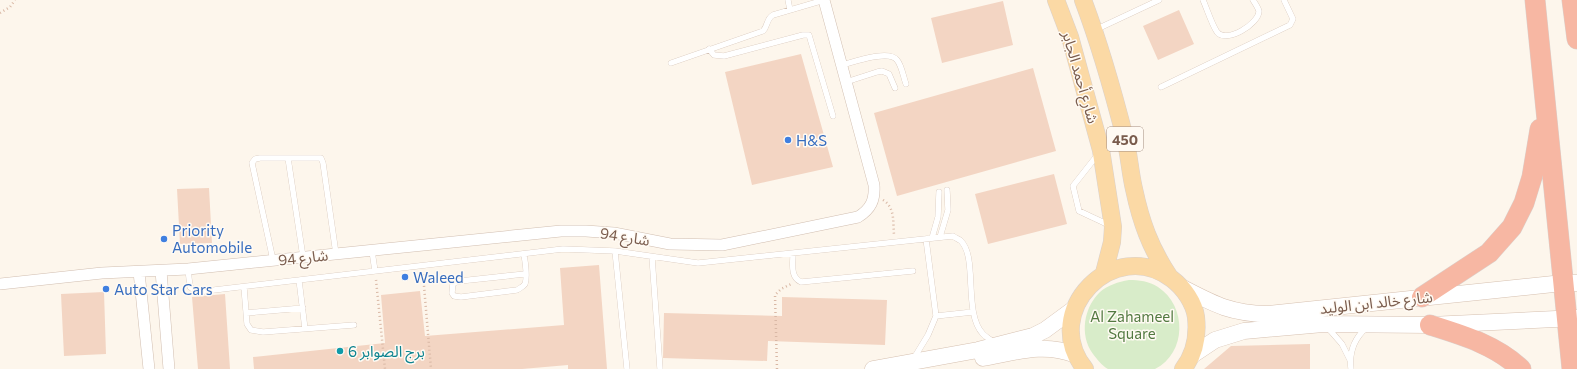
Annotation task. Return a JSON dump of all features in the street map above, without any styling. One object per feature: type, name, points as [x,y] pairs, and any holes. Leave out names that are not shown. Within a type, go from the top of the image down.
[{"type":"highway","points":[[1535,0],[1544,102],[1570,283],[1572,369]]},
{"type":"highway","points":[[1572,0],[1577,39]]},
{"type":"highway","points":[[1422,297],[1489,253],[1512,227],[1524,203],[1532,177],[1544,102]]},
{"type":"highway","points":[[1430,325],[1466,336],[1495,349],[1521,369]]},
{"type":"main road","name":"شارع أحمد الجابر","points":[[1056,0],[1070,37],[1101,150],[1110,198],[1113,227],[1112,242],[1104,274]]},
{"type":"main road","name":"شارع أحمد الجابر","points":[[1083,0],[1095,30],[1125,139],[1134,190],[1147,236],[1155,256],[1175,281]]},
{"type":"main road","points":[[1110,198],[1119,203],[1125,202],[1132,195],[1134,190]]},
{"type":"main road","points":[[1081,362],[1071,336],[1071,327],[1075,308],[1082,294],[1092,282],[1116,268],[1137,266],[1156,270],[1175,281]]},
{"type":"main road","name":"شارع خالد ابن الوليد","points":[[1175,281],[1216,305],[1247,314],[1267,314],[1570,283]]},
{"type":"main road","name":"450","points":[[1175,281],[1190,299],[1195,313],[1197,327],[1196,342],[1187,363]]},
{"type":"main road","points":[[918,366],[1033,336],[1045,330],[1075,308]]},
{"type":"main road","name":"شارع خالد ابن الوليد","points":[[1187,363],[1215,340],[1244,331],[1323,324],[1430,325],[1572,318]]},
{"type":"main road","points":[[873,369],[918,366],[1043,347],[1064,350],[1081,362]]},
{"type":"street","points":[[824,0],[874,185],[875,194]]},
{"type":"street","name":"شارع 94","points":[[0,284],[102,274],[188,269],[561,231],[614,233],[670,244],[722,245],[858,217],[866,213],[872,205],[875,194]]},
{"type":"street","points":[[160,271],[169,369]]},
{"type":"street","points":[[139,272],[149,369]]},
{"type":"lane","points":[[788,0],[790,10]]},
{"type":"lane","points":[[671,62],[763,31],[770,16],[824,0]]},
{"type":"lane","points":[[1095,30],[1159,0]]},
{"type":"lane","points":[[1204,0],[1218,32],[1224,36],[1232,35],[1253,22],[1258,17],[1259,10],[1253,0]]},
{"type":"lane","points":[[1162,87],[1290,25],[1293,20],[1284,0]]},
{"type":"lane","points":[[709,49],[714,55],[724,56],[803,35],[809,35],[833,116]]},
{"type":"lane","points":[[842,65],[882,55],[891,55],[897,60],[906,84]]},
{"type":"lane","points":[[846,82],[882,71],[891,76],[895,88]]},
{"type":"lane","points":[[1101,150],[1073,186],[1078,211],[1113,227]]},
{"type":"lane","points":[[288,158],[302,257]]},
{"type":"lane","points":[[273,260],[252,163],[255,159],[320,158],[323,163],[336,254]]},
{"type":"lane","points":[[940,237],[948,210],[947,190]]},
{"type":"lane","points":[[918,366],[936,316],[929,238],[939,211],[940,192]]},
{"type":"lane","points":[[188,269],[190,287],[196,292],[563,249],[615,251],[698,263],[895,244],[929,238],[953,236],[960,240],[966,249],[973,312],[979,330],[998,344]]},
{"type":"lane","points":[[372,250],[375,271]]},
{"type":"lane","points":[[615,251],[627,369]]},
{"type":"lane","points":[[524,254],[525,274],[525,283],[517,290],[461,297],[454,296],[452,293],[453,283],[460,281],[525,274]]},
{"type":"lane","points":[[793,254],[794,276],[796,280],[801,282],[913,271]]},
{"type":"lane","points":[[652,257],[660,369]]},
{"type":"lane","points":[[299,280],[305,329]]},
{"type":"lane","points":[[244,287],[247,324],[251,330],[263,332],[354,325]]},
{"type":"lane","points":[[246,313],[302,308]]},
{"type":"lane","points":[[936,316],[973,312]]},
{"type":"lane","points":[[1323,324],[1337,337],[1350,360]]},
{"type":"lane","points":[[1351,369],[1350,360],[1354,344],[1361,333],[1370,325]]},
{"type":"path","points":[[0,14],[10,7],[15,0]]},
{"type":"path","points":[[875,194],[890,205],[893,217],[895,244]]},
{"type":"path","points":[[423,266],[431,369]]},
{"type":"path","points":[[375,271],[385,369]]},
{"type":"path","points":[[778,369],[775,295],[781,289],[789,286],[796,280]]},
{"type":"green space","name":"Al Zahameel Square","points":[[1129,280],[1144,281],[1158,287],[1168,295],[1178,317],[1178,341],[1166,362],[1155,369],[1108,369],[1093,354],[1086,338],[1085,322],[1087,313],[1095,298],[1106,287]]},
{"type":"building","points":[[1003,1],[1013,45],[942,63],[931,18]]},
{"type":"building","points":[[1179,10],[1194,44],[1158,60],[1143,26]]},
{"type":"building","points":[[801,54],[833,167],[752,185],[725,72]]},
{"type":"building","points":[[1033,68],[1056,151],[897,196],[874,113]]},
{"type":"building","points":[[1054,174],[1067,224],[988,244],[975,194]]},
{"type":"building","points":[[209,188],[212,243],[180,244],[177,189]]},
{"type":"building","points":[[599,265],[607,369],[568,369],[568,365],[522,369],[254,369],[253,357],[385,343],[381,295],[420,291],[425,336],[564,325],[560,268]]},
{"type":"building","points":[[104,292],[106,354],[64,356],[61,294]]},
{"type":"building","points":[[225,294],[230,369],[198,369],[192,297]]},
{"type":"building","points":[[782,297],[887,300],[885,345],[768,341],[767,361],[663,358],[664,313],[782,316]]},
{"type":"building","points":[[1310,344],[1310,369],[1204,369],[1231,346]]},
{"type":"place","name":"H&S","points":[[788,140]]},
{"type":"place","name":"Priority Automobile","points":[[164,239]]},
{"type":"place","name":"Waleed","points":[[405,277]]},
{"type":"place","name":"Auto Star Cars","points":[[106,289]]},
{"type":"place","name":"برج الصوابر 6","points":[[340,351]]}]
